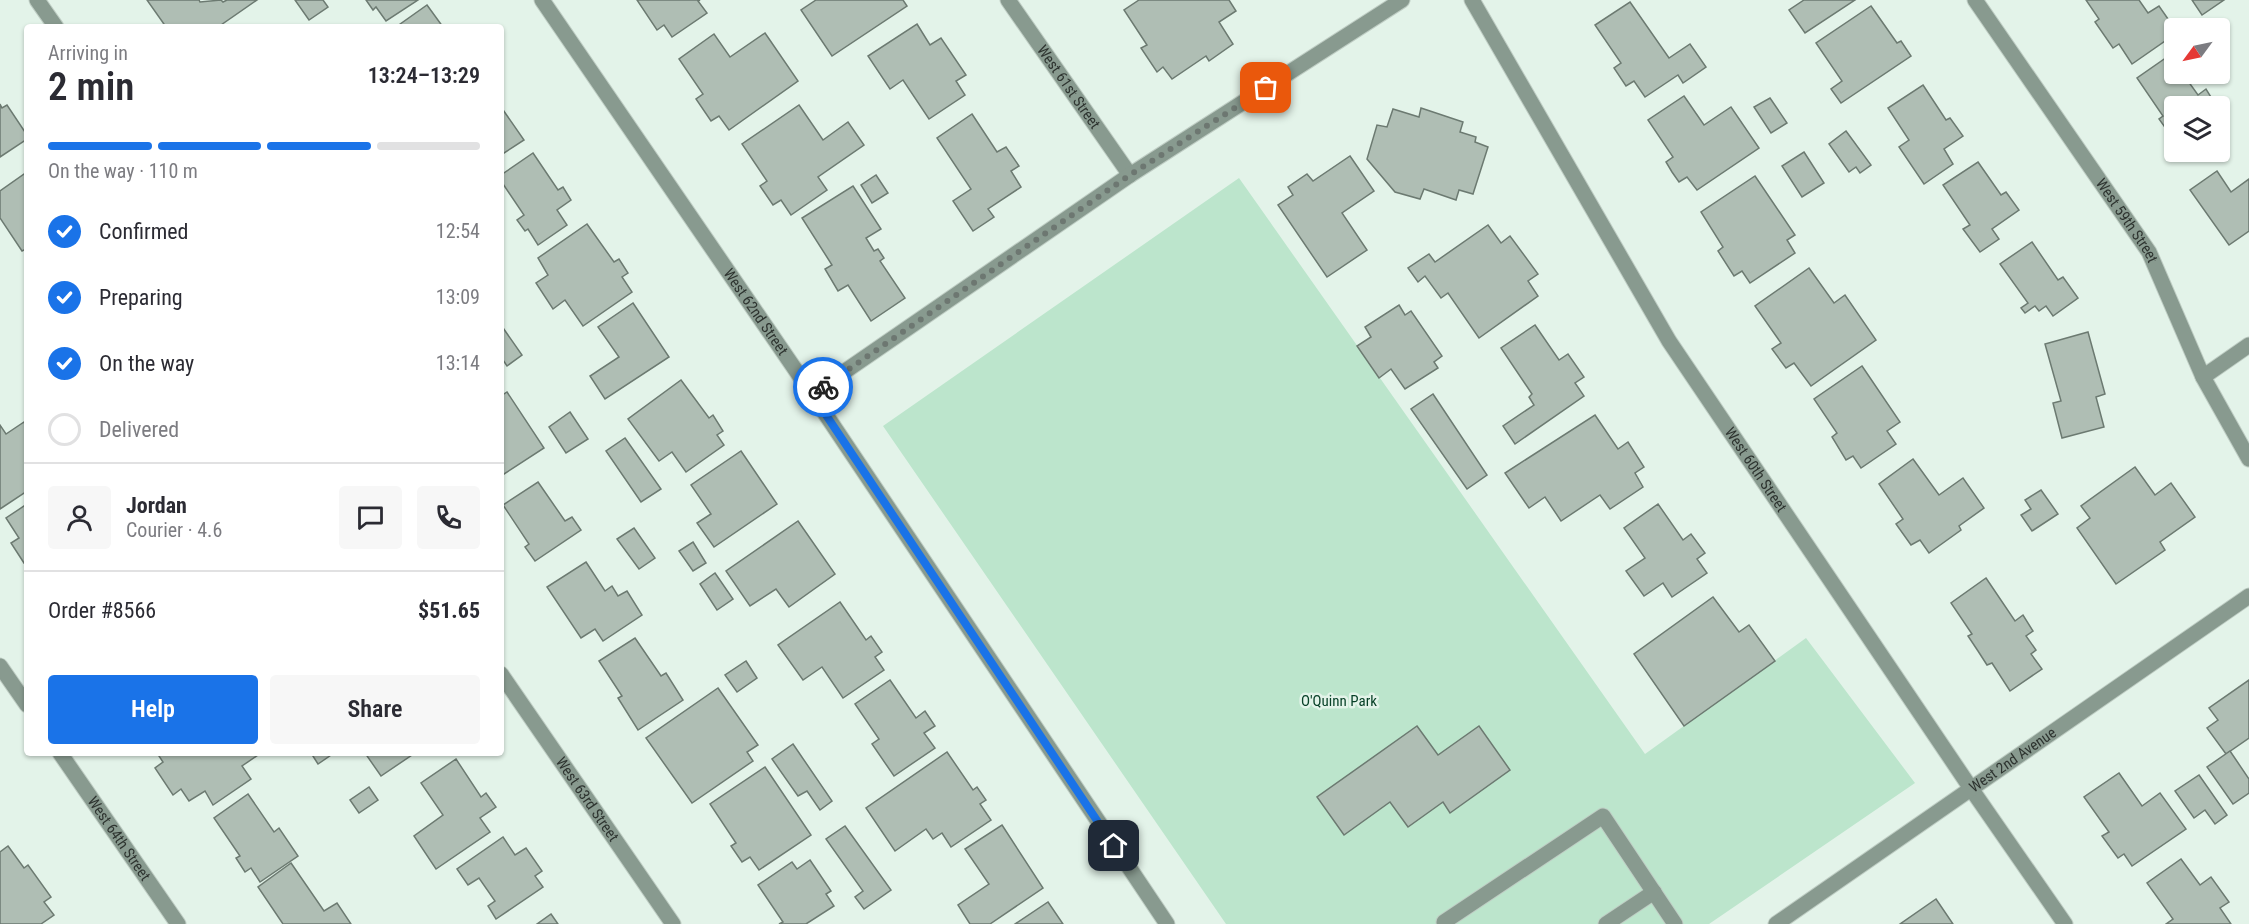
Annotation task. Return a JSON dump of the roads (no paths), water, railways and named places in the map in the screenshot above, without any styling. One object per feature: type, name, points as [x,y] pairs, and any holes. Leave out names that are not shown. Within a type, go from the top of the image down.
[{"type":"street","points":[[37,0],[54,24]]},
{"type":"street","name":"West 62nd Street","points":[[542,0],[812,394],[1167,924]]},
{"type":"street","name":"West 61st Street","points":[[1008,0],[1130,175]]},
{"type":"street","points":[[812,394],[1130,175],[1402,0]]},
{"type":"street","name":"West 60th Street","points":[[1472,0],[1670,341],[1972,790],[2065,924]]},
{"type":"street","name":"West 59th Street","points":[[1975,0],[2149,252],[2203,377],[2249,459]]},
{"type":"street","points":[[2203,377],[2249,345]]},
{"type":"street","name":"West 2nd Avenue","points":[[1776,924],[2249,596]]},
{"type":"street","points":[[0,666],[24,701]]},
{"type":"street","name":"West 63rd Street","points":[[504,678],[673,924]]},
{"type":"street","name":"West 64th Street","points":[[62,756],[178,924]]},
{"type":"street","points":[[1446,924],[1444,922],[1603,816],[1675,924]]},
{"type":"street","points":[[1606,924],[1654,892]]},
{"type":"park label","name":"O'Quinn Park","points":[[1339,701]]}]
